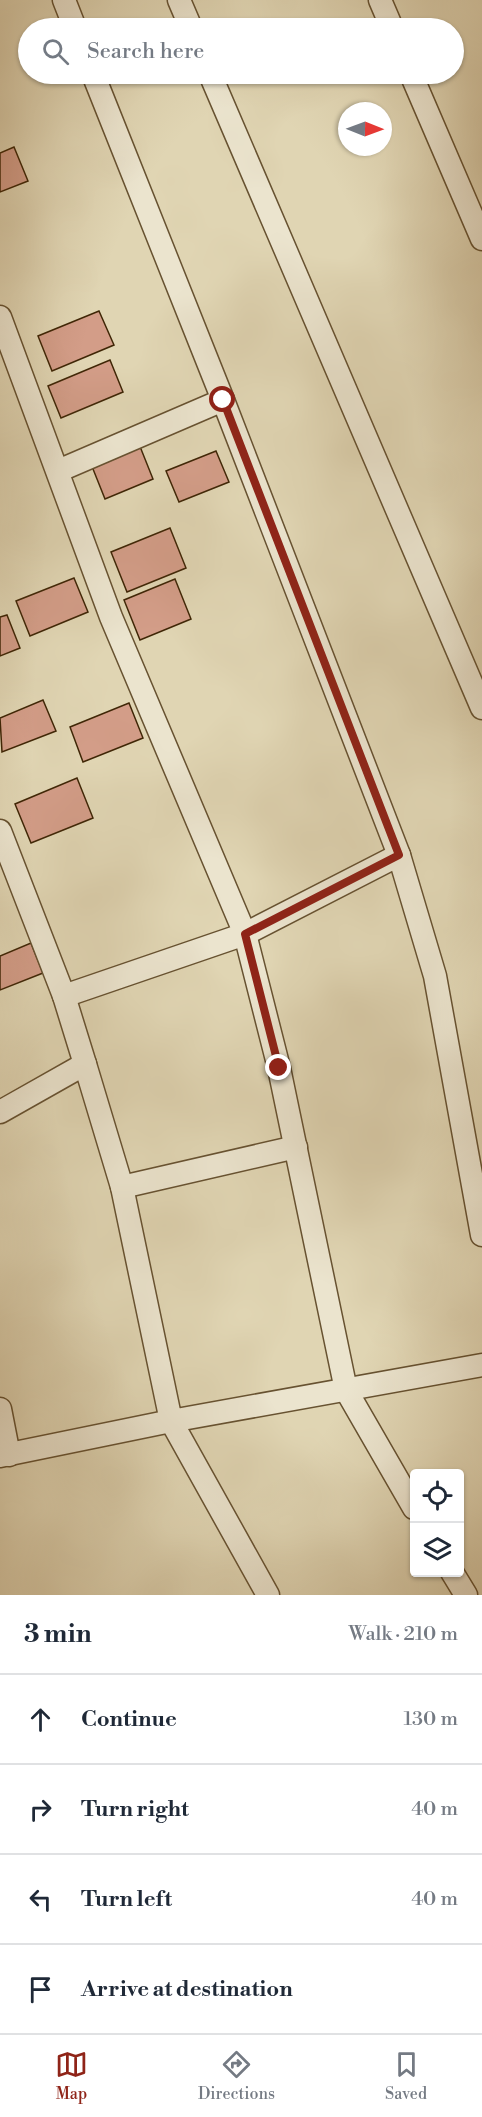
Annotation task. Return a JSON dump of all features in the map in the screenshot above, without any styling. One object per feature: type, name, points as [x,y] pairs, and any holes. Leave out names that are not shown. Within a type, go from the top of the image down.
[{"type":"street","points":[[64,0],[71,18]]},
{"type":"street","points":[[179,0],[187,18]]},
{"type":"street","points":[[380,0],[388,18]]},
{"type":"street","points":[[97,84],[223,400],[399,855],[435,976],[482,1235]]},
{"type":"street","points":[[214,84],[482,708]]},
{"type":"street","points":[[415,84],[482,239]]},
{"type":"street","points":[[0,317],[111,617],[245,934],[279,1068],[345,1390],[410,1501]]},
{"type":"street","points":[[58,471],[223,400]]},
{"type":"street","points":[[0,831],[64,996],[122,1187],[171,1421],[268,1595]]},
{"type":"street","points":[[64,996],[245,934],[399,855]]},
{"type":"street","points":[[0,1112],[85,1064]]},
{"type":"street","points":[[122,1187],[296,1147]]},
{"type":"street","points":[[0,1409],[4,1455],[171,1421],[482,1365]]},
{"type":"street","points":[[455,1577],[466,1595]]},
{"type":"building","points":[[14,147],[28,181],[0,192],[0,153]]},
{"type":"building","points":[[99,311],[114,345],[52,371],[38,336]]},
{"type":"building","points":[[110,360],[123,392],[61,418],[48,386]]},
{"type":"building","points":[[139,444],[153,479],[105,499],[91,464]]},
{"type":"building","points":[[216,451],[229,482],[179,502],[166,471]]},
{"type":"building","points":[[170,528],[186,568],[127,592],[111,552]]},
{"type":"building","points":[[74,578],[88,612],[30,636],[16,601]]},
{"type":"building","points":[[175,579],[191,619],[140,640],[124,600]]},
{"type":"building","points":[[7,615],[20,648],[0,656],[0,617]]},
{"type":"building","points":[[43,700],[56,731],[2,752],[0,718]]},
{"type":"building","points":[[129,703],[143,738],[83,762],[70,727]]},
{"type":"building","points":[[77,778],[93,818],[31,843],[15,804]]},
{"type":"building","points":[[31,943],[43,973],[0,990],[0,956]]},
{"type":"route","points":[[223,400],[399,855],[245,934],[279,1068]]}]
